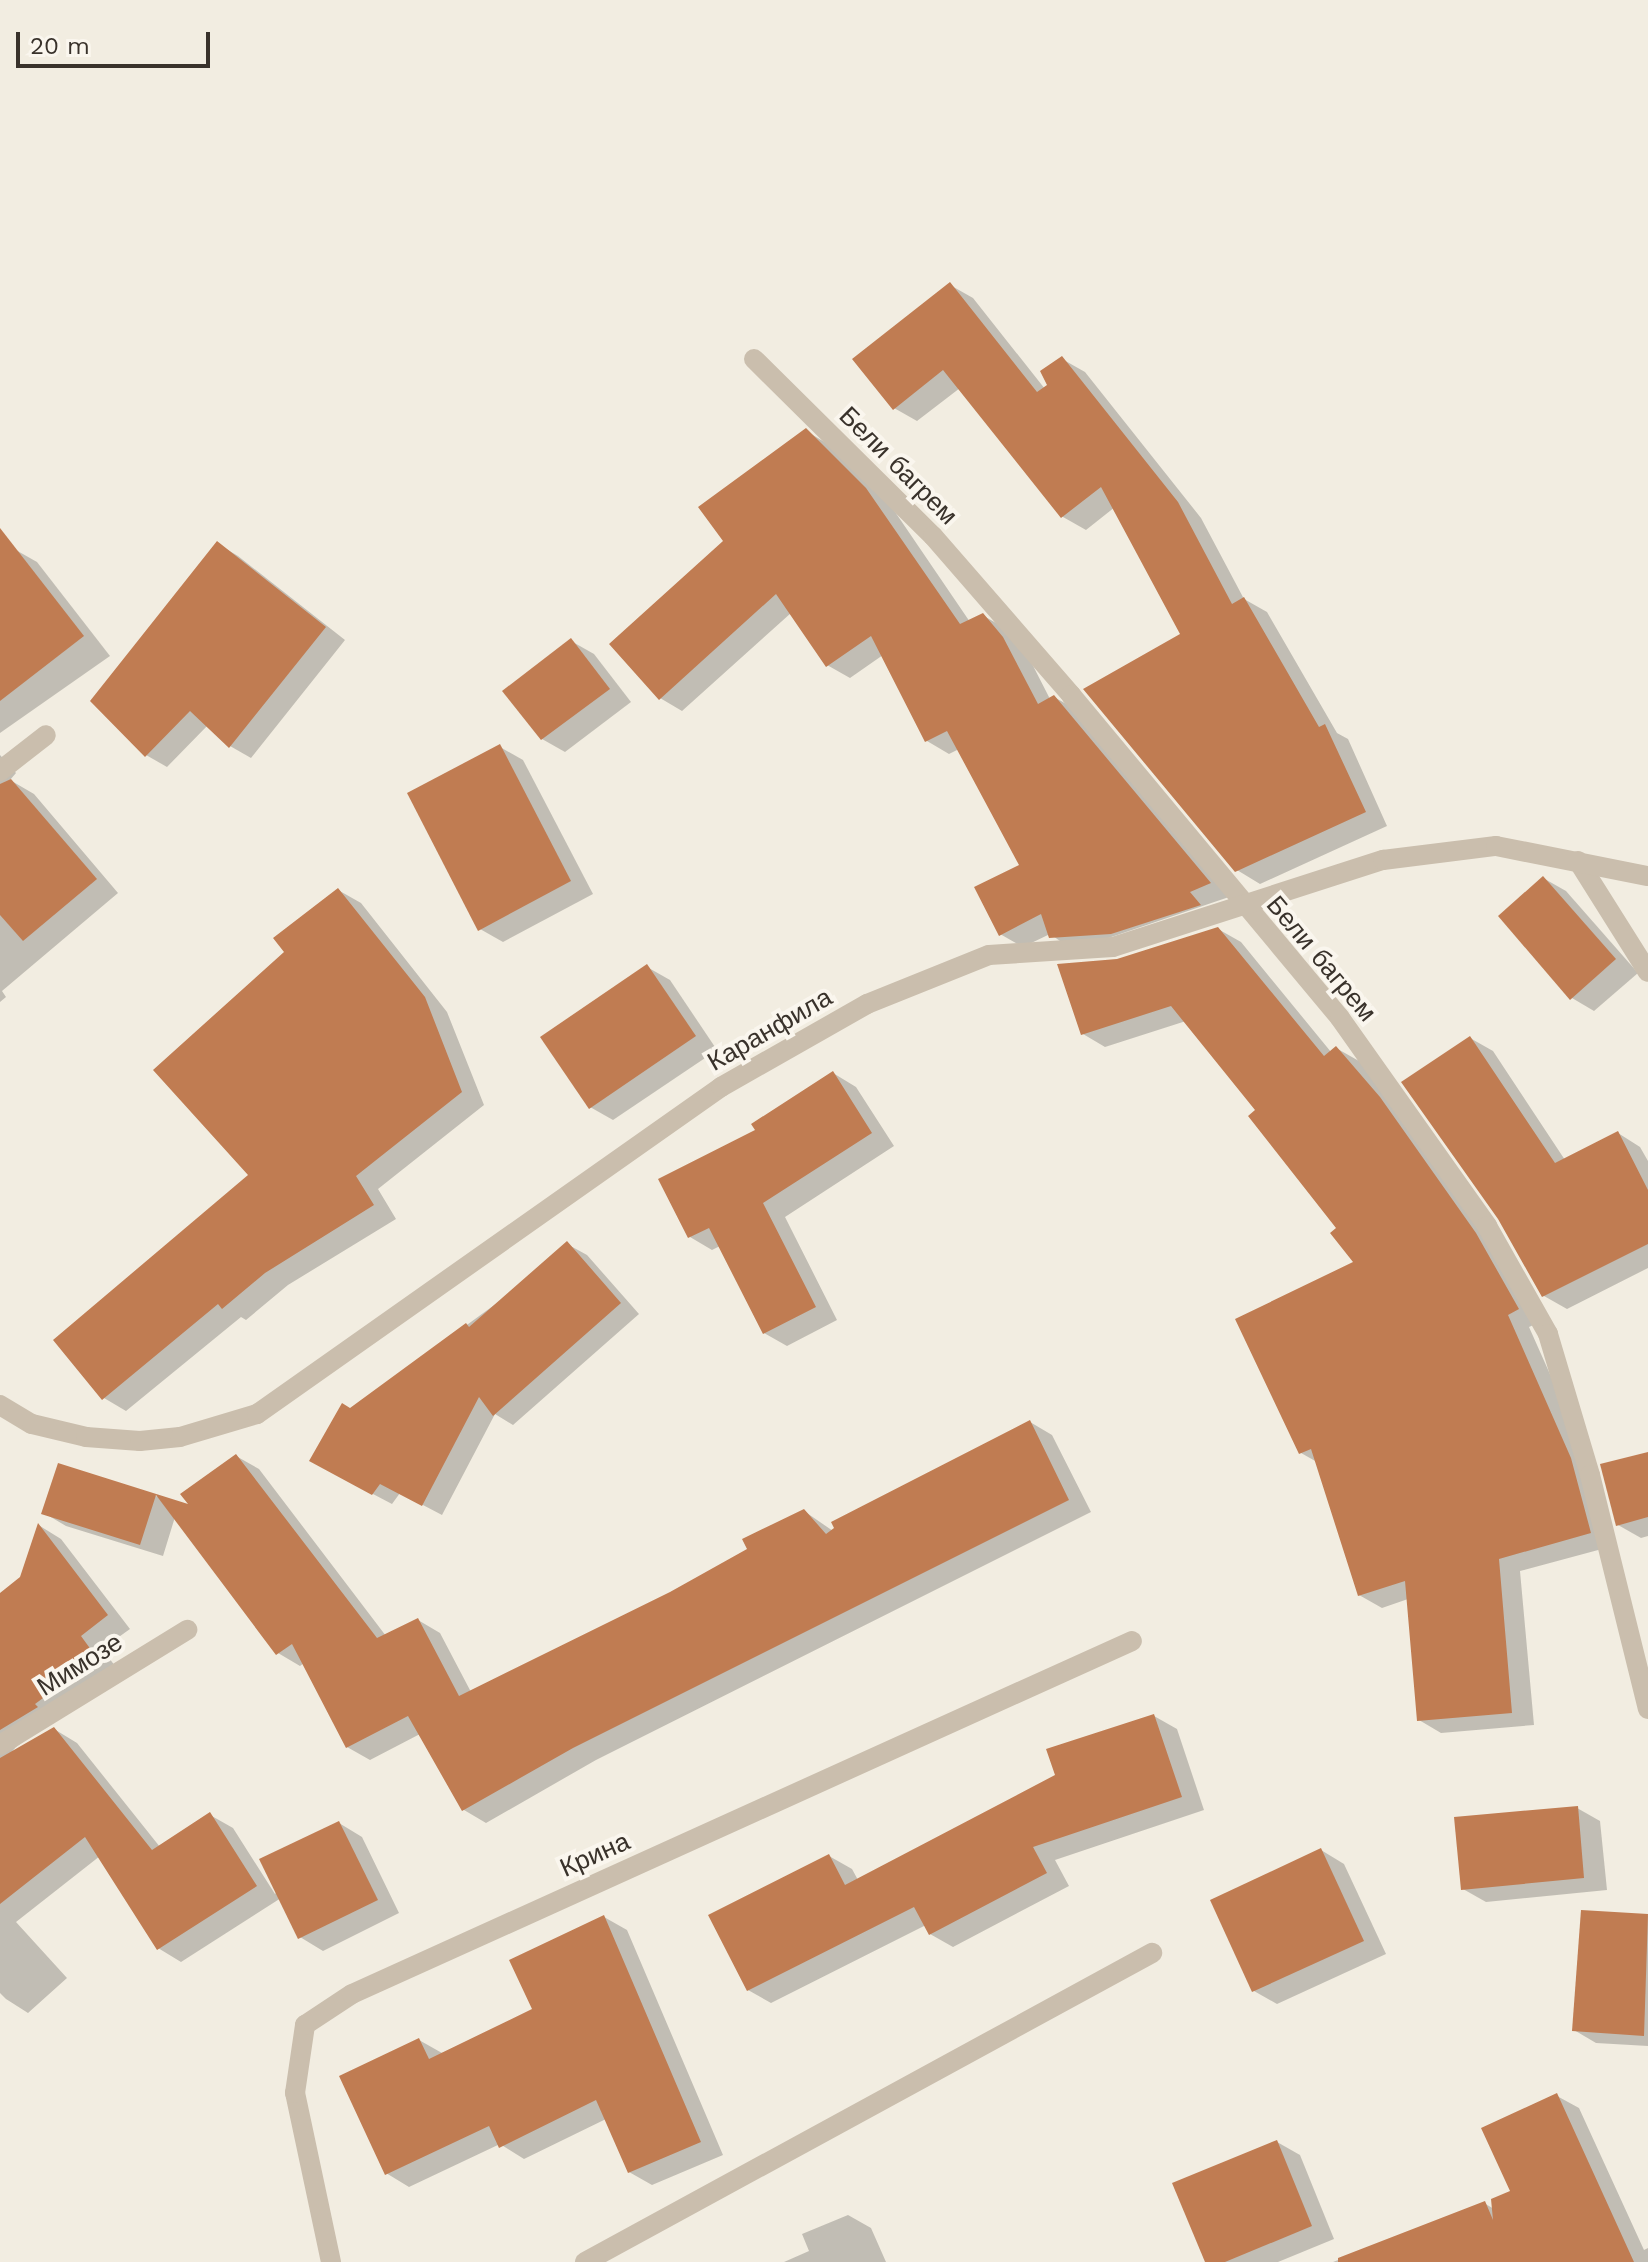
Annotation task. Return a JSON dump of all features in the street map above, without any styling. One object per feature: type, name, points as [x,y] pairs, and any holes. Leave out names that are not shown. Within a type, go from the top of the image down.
[{"type":"street","name":"Бели багрем","points":[[754,359],[933,536],[1071,695],[1340,1018],[1487,1226],[1548,1334],[1590,1475],[1648,1709]]},
{"type":"street","points":[[0,771],[46,735]]},
{"type":"street","name":"Каранфила","points":[[0,1405],[32,1424],[86,1437],[140,1441],[193,1434],[257,1414],[721,1087],[867,1004],[989,955],[1113,947],[1383,860],[1496,846],[1648,876]]},
{"type":"street","points":[[1578,861],[1648,972]]},
{"type":"street","name":"Мимозе","points":[[0,1745],[187,1630]]},
{"type":"street","name":"Крина","points":[[331,2262],[295,2093],[305,2025],[352,1994],[1132,1641]]},
{"type":"street","points":[[585,2262],[1152,1953]]},
{"type":"building","points":[[950,282],[1037,392],[1047,385],[1040,371],[1062,356],[1178,502],[1232,604],[1244,597],[1319,727],[1325,724],[1366,812],[1235,872],[1083,689],[1180,634],[1101,487],[1061,518],[943,370],[893,410],[852,359]]},
{"type":"building","points":[[806,428],[866,488],[960,624],[983,613],[1003,637],[1038,704],[1054,695],[1211,883],[1190,892],[1201,905],[1111,934],[1049,938],[1041,914],[999,936],[974,887],[1019,865],[947,731],[925,742],[871,636],[826,667],[776,594],[659,700],[609,644],[723,541],[698,507]]},
{"type":"building","points":[[0,528],[84,636],[0,701]]},
{"type":"building","points":[[217,541],[326,627],[229,748],[190,711],[145,757],[90,701]]},
{"type":"building","points":[[571,638],[610,689],[541,740],[502,691]]},
{"type":"building","points":[[500,744],[571,881],[478,931],[407,793]]},
{"type":"building","points":[[11,779],[97,879],[23,941],[0,915],[0,784]]},
{"type":"building","points":[[1543,876],[1616,959],[1570,1000],[1498,916]]},
{"type":"building","points":[[338,888],[425,997],[462,1092],[356,1176],[374,1205],[265,1273],[222,1309],[218,1304],[102,1400],[53,1340],[248,1175],[153,1070],[284,952],[273,938]]},
{"type":"building","points":[[1218,927],[1324,1056],[1336,1046],[1380,1097],[1476,1233],[1519,1309],[1508,1315],[1571,1458],[1591,1533],[1499,1559],[1512,1713],[1417,1721],[1405,1581],[1358,1596],[1311,1449],[1299,1454],[1235,1319],[1353,1262],[1330,1233],[1336,1228],[1248,1116],[1255,1110],[1171,1006],[1081,1035],[1057,964],[1117,959]]},
{"type":"building","points":[[647,964],[696,1036],[589,1109],[540,1037]]},
{"type":"building","points":[[1470,1036],[1555,1163],[1618,1131],[1648,1190],[1648,1244],[1542,1297],[1498,1219],[1401,1082]]},
{"type":"building","points":[[833,1071],[872,1133],[763,1203],[816,1307],[763,1334],[709,1228],[688,1238],[658,1179],[755,1130],[751,1124]]},
{"type":"building","points":[[567,1241],[621,1303],[493,1416],[479,1397],[422,1506],[380,1484],[372,1495],[309,1461],[342,1403],[350,1408],[466,1323],[469,1327]]},
{"type":"building","points":[[1030,1420],[1069,1500],[573,1748],[462,1811],[408,1716],[346,1748],[292,1644],[276,1655],[156,1495],[140,1545],[41,1514],[58,1463],[188,1504],[180,1494],[236,1454],[377,1638],[418,1618],[459,1696],[670,1592],[747,1549],[742,1539],[804,1509],[826,1534],[834,1528],[831,1522]]},
{"type":"building","points":[[1648,1452],[1648,1517],[1616,1526],[1600,1464]]},
{"type":"building","points":[[38,1523],[108,1615],[81,1636],[97,1658],[35,1704],[38,1707],[0,1730],[0,1593],[20,1577]]},
{"type":"building","points":[[1154,1714],[1182,1797],[1033,1847],[1047,1873],[929,1935],[914,1907],[747,1991],[708,1915],[829,1854],[845,1885],[1055,1775],[1046,1749]]},
{"type":"building","points":[[54,1727],[152,1850],[210,1812],[257,1886],[157,1950],[85,1837],[0,1904],[0,1758]]},
{"type":"building","points":[[1578,1806],[1584,1878],[1461,1890],[1454,1817]]},
{"type":"building","points":[[339,1821],[378,1900],[298,1939],[259,1859]]},
{"type":"building","points":[[1321,1848],[1364,1941],[1252,1992],[1210,1900]]},
{"type":"building","points":[[1581,1910],[1648,1914],[1644,2036],[1572,2031]]},
{"type":"building","points":[[604,1915],[701,2142],[628,2173],[596,2100],[499,2148],[489,2126],[385,2175],[339,2076],[419,2038],[429,2059],[532,2009],[509,1960]]},
{"type":"building","points":[[1557,2093],[1634,2262],[1338,2262],[1338,2258],[1485,2201],[1493,2220],[1491,2199],[1510,2191],[1481,2128]]},
{"type":"building","points":[[1277,2140],[1312,2226],[1225,2262],[1205,2262],[1172,2183]]}]
